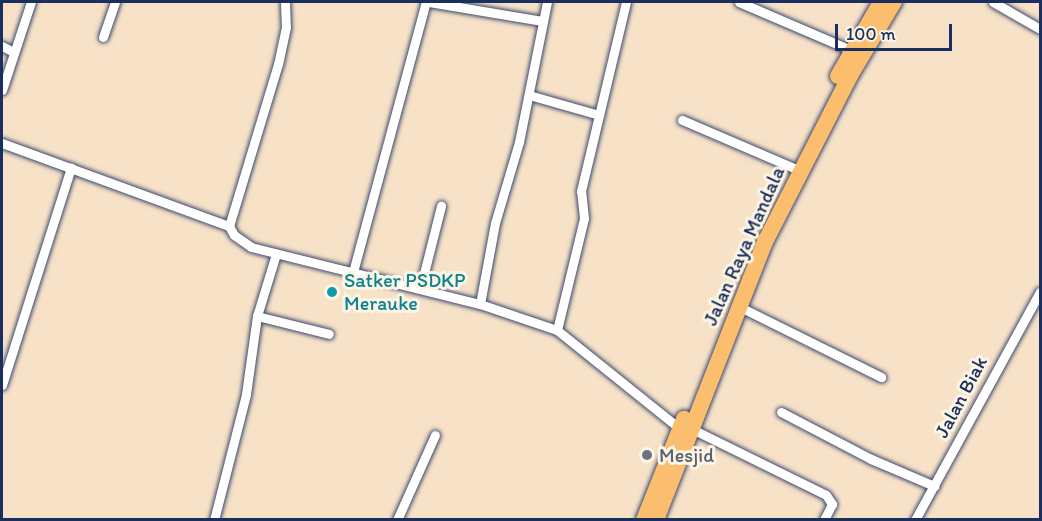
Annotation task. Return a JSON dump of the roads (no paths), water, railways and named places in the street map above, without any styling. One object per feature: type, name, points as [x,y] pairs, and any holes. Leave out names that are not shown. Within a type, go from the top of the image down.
[{"type":"highway","name":"Jalan Raya Mandala","points":[[644,519],[686,429],[796,169],[851,50],[881,2]]},
{"type":"highway","name":"Jalan Raya Mandala","points":[[656,519],[735,284],[796,169],[894,2]]},
{"type":"street","points":[[2,90],[31,2]]},
{"type":"street","points":[[103,37],[115,2]]},
{"type":"street","points":[[229,226],[278,64],[286,27],[285,2]]},
{"type":"street","points":[[353,272],[428,2],[542,21]]},
{"type":"street","points":[[480,304],[495,224],[529,95],[547,2]]},
{"type":"street","points":[[557,330],[584,218],[581,191],[626,2]]},
{"type":"street","points":[[739,2],[851,50]]},
{"type":"street","points":[[993,2],[1041,29]]},
{"type":"street","points":[[2,46],[14,52]]},
{"type":"street","points":[[529,95],[599,115]]},
{"type":"street","points":[[682,120],[796,169]]},
{"type":"street","points":[[2,143],[229,226],[245,245],[480,304],[557,330],[686,429],[826,495],[832,504],[824,519]]},
{"type":"street","points":[[2,385],[71,168]]},
{"type":"street","points":[[420,289],[441,206]]},
{"type":"street","points":[[214,519],[246,394],[257,316],[276,254]]},
{"type":"street","name":"Jalan Biak","points":[[915,519],[1041,292]]},
{"type":"street","points":[[738,306],[881,377]]},
{"type":"street","points":[[257,316],[329,334]]},
{"type":"street","points":[[781,412],[871,459],[934,486]]},
{"type":"street","points":[[397,519],[435,435]]},
{"type":"place","name":"Satker PSDKP Merauke","points":[[332,292]]},
{"type":"place","name":"Mesjid","points":[[647,455]]}]
